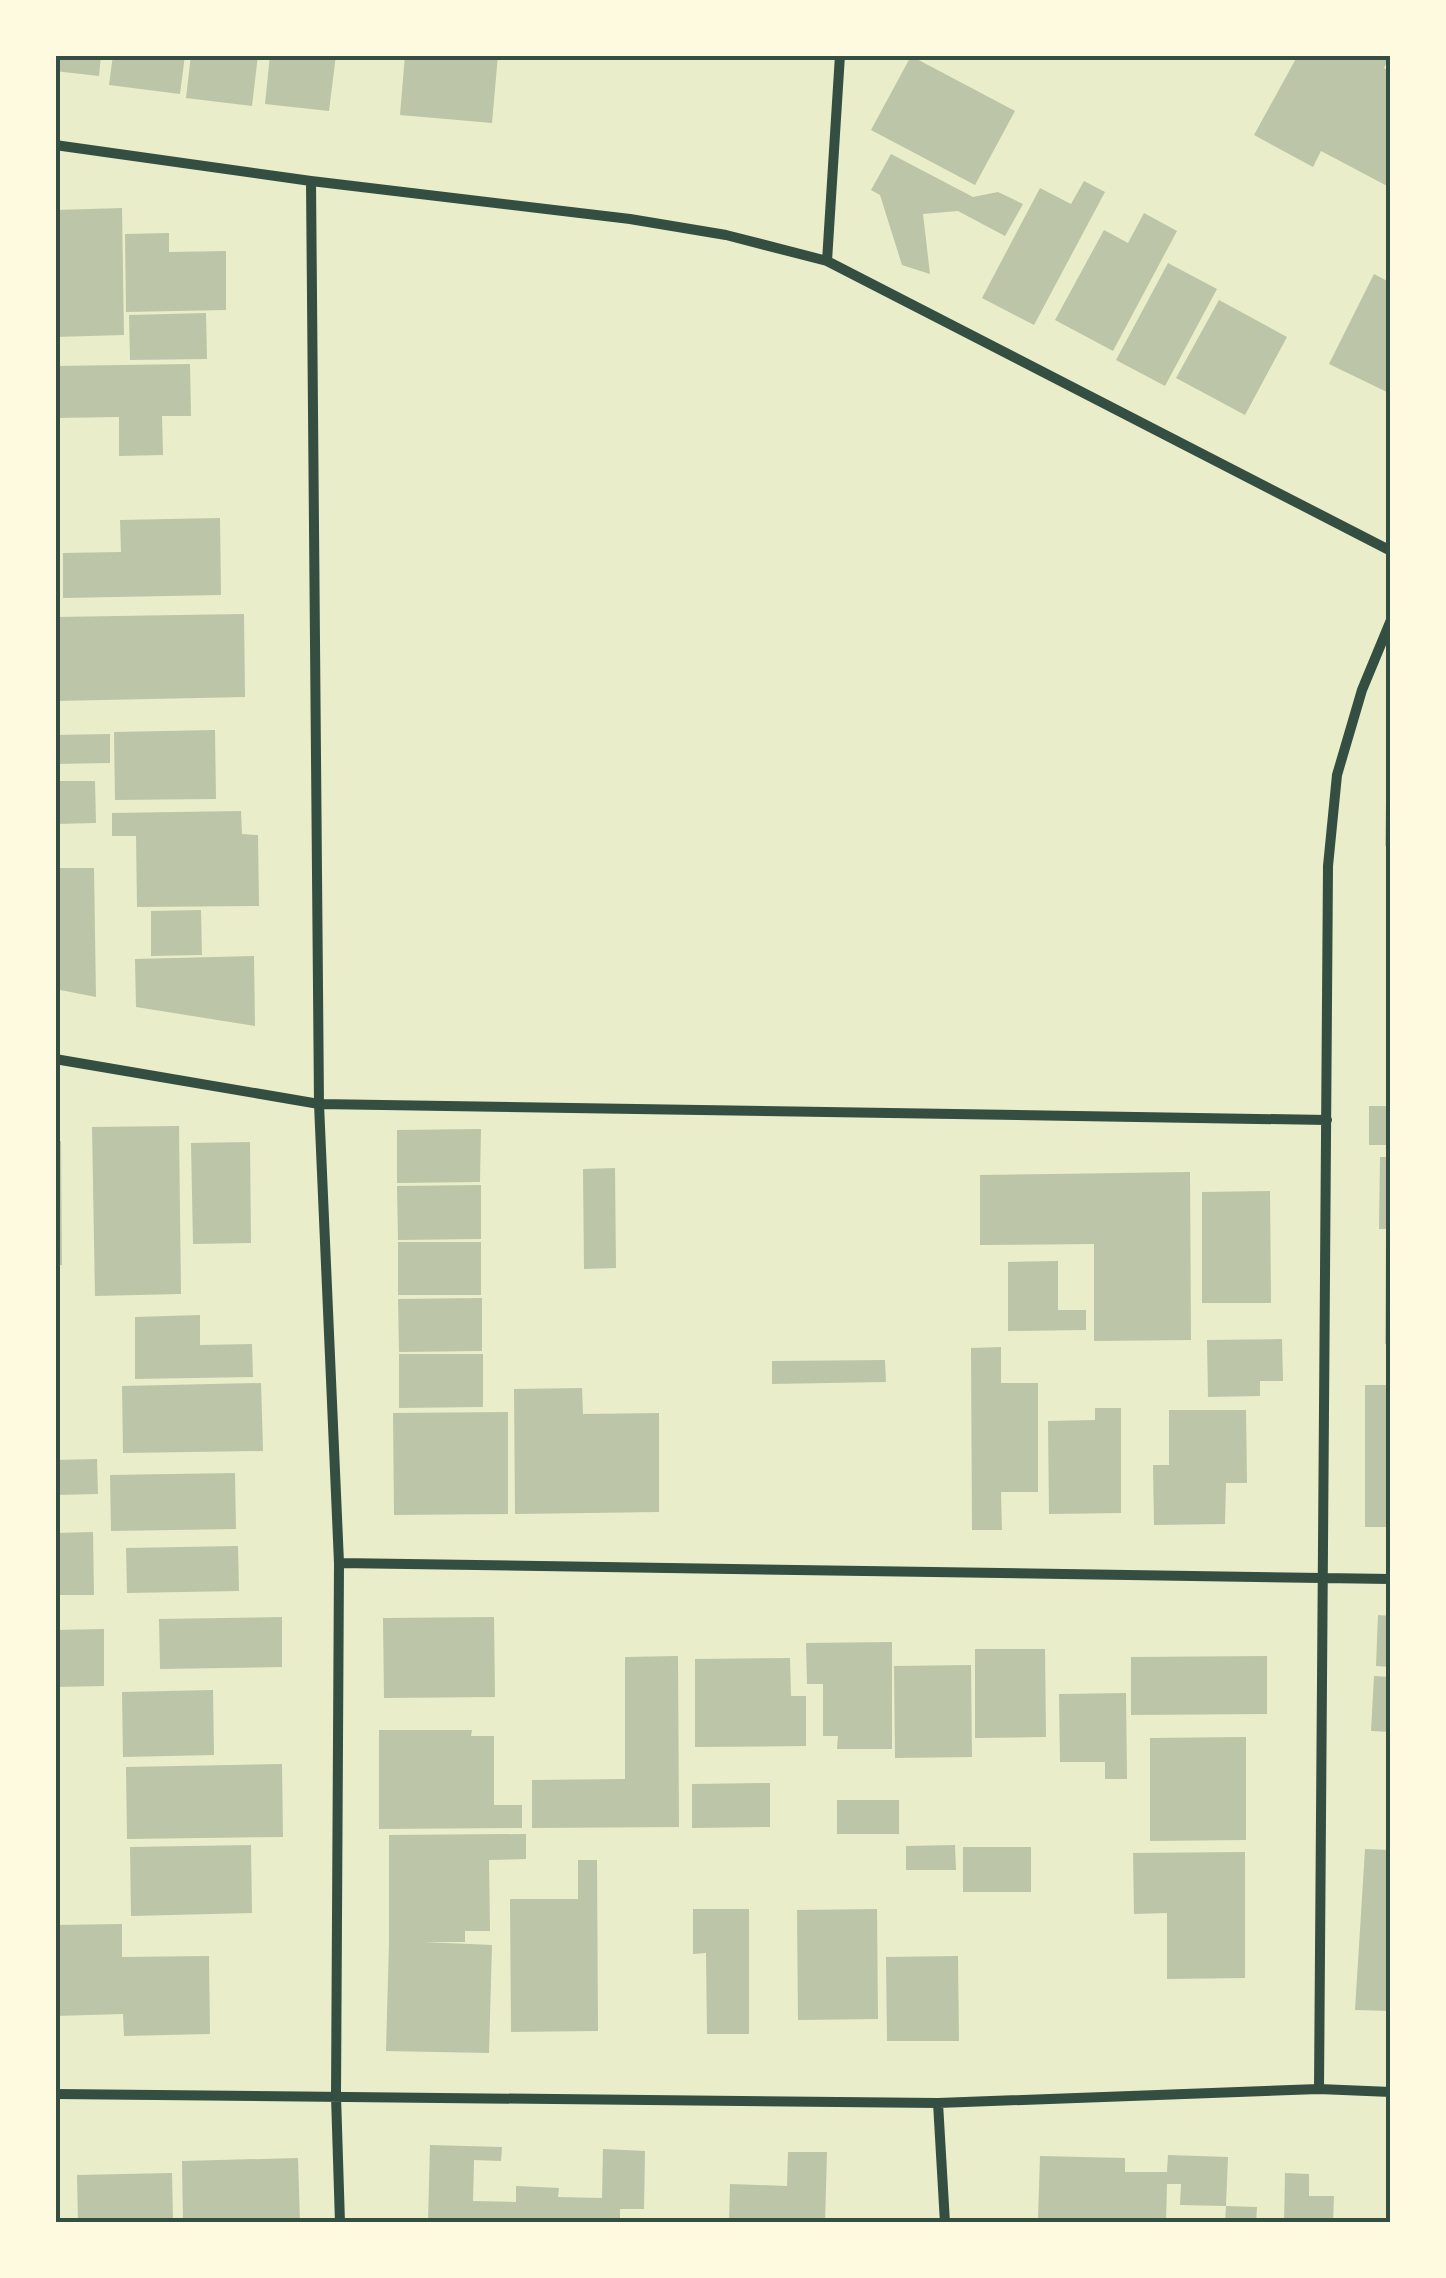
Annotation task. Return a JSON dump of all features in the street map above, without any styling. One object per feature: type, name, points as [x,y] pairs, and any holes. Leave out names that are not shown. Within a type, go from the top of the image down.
[{"type":"street","points":[[828,261],[840,55]]},
{"type":"street","points":[[55,146],[650,222],[726,235],[828,261],[1391,551]]},
{"type":"street","points":[[311,181],[319,1104],[340,1564],[336,2096],[340,2223]]},
{"type":"street","points":[[1319,2089],[1328,866],[1337,775],[1362,690],[1391,620]]},
{"type":"street","points":[[55,1059],[319,1104],[1327,1120]]},
{"type":"street","points":[[340,1564],[1391,1579]]},
{"type":"street","points":[[55,2094],[938,2102],[1319,2089],[1391,2092]]},
{"type":"street","points":[[938,2102],[946,2223]]},
{"type":"building","points":[[55,55],[101,55],[99,76],[55,71]]},
{"type":"building","points":[[113,55],[185,55],[180,94],[109,85]]},
{"type":"building","points":[[191,55],[258,55],[252,106],[186,98]]},
{"type":"building","points":[[270,55],[336,55],[329,111],[265,104]]},
{"type":"building","points":[[405,55],[498,55],[492,123],[400,115]]},
{"type":"building","points":[[1298,55],[1391,55],[1384,68],[1391,72],[1391,188],[1321,151],[1313,167],[1254,135]]},
{"type":"building","points":[[911,56],[1015,111],[975,185],[871,130]]},
{"type":"building","points":[[891,154],[973,197],[998,192],[1023,204],[1005,236],[958,211],[923,214],[930,274],[902,265],[880,195],[871,190]]},
{"type":"building","points":[[1084,181],[1105,192],[1034,325],[982,298],[1040,188],[1071,204]]},
{"type":"building","points":[[122,208],[124,335],[55,337],[55,210]]},
{"type":"building","points":[[1144,213],[1177,231],[1113,351],[1055,320],[1104,230],[1128,243]]},
{"type":"building","points":[[169,233],[169,252],[226,251],[226,310],[126,312],[125,234]]},
{"type":"building","points":[[1168,263],[1217,289],[1165,386],[1116,360]]},
{"type":"building","points":[[1374,274],[1391,283],[1391,394],[1329,364]]},
{"type":"building","points":[[1219,300],[1287,337],[1245,415],[1176,378]]},
{"type":"building","points":[[206,313],[207,359],[130,360],[129,315]]},
{"type":"building","points":[[190,364],[191,416],[162,416],[163,455],[119,456],[119,417],[55,418],[55,366]]},
{"type":"building","points":[[220,518],[221,595],[63,598],[63,553],[121,552],[120,520]]},
{"type":"building","points":[[244,614],[245,697],[55,701],[55,617]]},
{"type":"building","points":[[215,730],[216,799],[115,800],[114,732]]},
{"type":"building","points":[[110,734],[110,763],[55,764],[55,735]]},
{"type":"building","points":[[1391,750],[1391,846],[1385,846],[1387,757]]},
{"type":"building","points":[[55,781],[95,781],[96,823],[55,824]]},
{"type":"building","points":[[241,811],[242,834],[258,835],[259,906],[137,907],[136,836],[112,836],[112,813]]},
{"type":"building","points":[[55,868],[94,868],[96,997],[55,989]]},
{"type":"building","points":[[201,910],[202,955],[151,956],[151,911]]},
{"type":"building","points":[[254,956],[255,1026],[136,1007],[135,959]]},
{"type":"building","points":[[1369,1106],[1391,1106],[1391,1145],[1369,1145]]},
{"type":"building","points":[[179,1126],[181,1294],[95,1296],[92,1127]]},
{"type":"building","points":[[481,1129],[480,1182],[397,1183],[397,1130]]},
{"type":"building","points":[[55,1141],[61,1141],[62,1265],[55,1265]]},
{"type":"building","points":[[250,1142],[251,1243],[193,1244],[191,1143]]},
{"type":"building","points":[[1380,1157],[1391,1157],[1391,1229],[1379,1229]]},
{"type":"building","points":[[615,1168],[616,1268],[584,1269],[583,1169]]},
{"type":"building","points":[[1190,1172],[1191,1340],[1094,1341],[1094,1244],[980,1245],[980,1175]]},
{"type":"building","points":[[481,1185],[481,1239],[398,1240],[397,1186]]},
{"type":"building","points":[[1270,1191],[1271,1303],[1202,1303],[1202,1192]]},
{"type":"building","points":[[1386,1241],[1391,1241],[1391,1344],[1385,1344]]},
{"type":"building","points":[[398,1242],[481,1242],[481,1295],[398,1295]]},
{"type":"building","points":[[1058,1261],[1058,1310],[1086,1310],[1086,1330],[1008,1331],[1008,1262]]},
{"type":"building","points":[[482,1298],[482,1351],[399,1352],[398,1299]]},
{"type":"building","points":[[200,1315],[200,1345],[252,1344],[253,1377],[135,1379],[135,1317]]},
{"type":"building","points":[[1282,1339],[1283,1381],[1260,1381],[1260,1396],[1208,1397],[1207,1340]]},
{"type":"building","points":[[1001,1347],[1001,1383],[1038,1383],[1038,1492],[1001,1492],[1002,1530],[972,1530],[971,1348]]},
{"type":"building","points":[[399,1354],[483,1354],[483,1407],[399,1408]]},
{"type":"building","points":[[885,1360],[886,1382],[772,1384],[772,1361]]},
{"type":"building","points":[[261,1383],[263,1451],[123,1453],[122,1386]]},
{"type":"building","points":[[1365,1385],[1391,1385],[1391,1527],[1365,1527]]},
{"type":"building","points":[[582,1388],[583,1414],[659,1413],[659,1512],[515,1514],[514,1389]]},
{"type":"building","points":[[1095,1408],[1121,1408],[1121,1513],[1049,1514],[1048,1421],[1095,1420]]},
{"type":"building","points":[[1169,1410],[1246,1410],[1247,1483],[1226,1483],[1225,1524],[1154,1525],[1153,1465],[1169,1465]]},
{"type":"building","points":[[508,1412],[508,1514],[394,1515],[393,1413]]},
{"type":"building","points":[[97,1459],[98,1494],[55,1495],[55,1460]]},
{"type":"building","points":[[235,1473],[236,1529],[111,1531],[110,1475]]},
{"type":"building","points":[[93,1532],[94,1595],[55,1595],[55,1533]]},
{"type":"building","points":[[238,1546],[239,1591],[127,1593],[126,1548]]},
{"type":"building","points":[[1378,1615],[1391,1616],[1391,1667],[1376,1666]]},
{"type":"building","points":[[282,1617],[282,1667],[160,1669],[159,1619]]},
{"type":"building","points":[[494,1617],[495,1697],[384,1698],[383,1618]]},
{"type":"building","points":[[104,1629],[104,1686],[55,1687],[55,1630]]},
{"type":"building","points":[[892,1642],[892,1749],[837,1749],[838,1736],[823,1736],[823,1684],[807,1684],[806,1643]]},
{"type":"building","points":[[975,1649],[1045,1649],[1046,1737],[975,1738]]},
{"type":"building","points":[[678,1656],[679,1827],[532,1828],[532,1780],[625,1779],[625,1657]]},
{"type":"building","points":[[1267,1656],[1267,1714],[1131,1715],[1131,1657]]},
{"type":"building","points":[[790,1658],[791,1696],[806,1696],[806,1746],[695,1747],[695,1659]]},
{"type":"building","points":[[971,1665],[972,1757],[895,1758],[894,1666]]},
{"type":"building","points":[[1374,1676],[1391,1677],[1391,1732],[1371,1731]]},
{"type":"building","points":[[213,1690],[214,1755],[123,1757],[122,1692]]},
{"type":"building","points":[[1126,1693],[1127,1779],[1105,1779],[1105,1762],[1060,1762],[1059,1694]]},
{"type":"building","points":[[379,1730],[472,1730],[471,1736],[494,1736],[494,1805],[522,1805],[522,1828],[379,1829]]},
{"type":"building","points":[[1246,1737],[1246,1840],[1150,1841],[1150,1738]]},
{"type":"building","points":[[282,1764],[283,1837],[127,1839],[126,1767]]},
{"type":"building","points":[[770,1783],[770,1827],[692,1828],[692,1784]]},
{"type":"building","points":[[837,1800],[899,1800],[899,1834],[837,1834]]},
{"type":"building","points":[[526,1834],[526,1859],[489,1860],[490,1931],[465,1931],[465,1942],[423,1942],[492,1945],[489,2053],[386,2051],[389,1835]]},
{"type":"building","points":[[251,1845],[252,1913],[131,1916],[130,1847]]},
{"type":"building","points":[[955,1845],[956,1870],[906,1870],[906,1846]]},
{"type":"building","points":[[963,1847],[1031,1847],[1031,1892],[963,1892]]},
{"type":"building","points":[[1365,1849],[1391,1850],[1391,2011],[1355,2010]]},
{"type":"building","points":[[1245,1852],[1245,1978],[1167,1979],[1167,1913],[1134,1914],[1133,1853]]},
{"type":"building","points":[[578,1860],[597,1860],[598,2031],[511,2032],[510,1899],[578,1899]]},
{"type":"building","points":[[693,1909],[749,1909],[749,2034],[707,2034],[706,1953],[693,1954]]},
{"type":"building","points":[[877,1909],[878,2019],[798,2020],[797,1910]]},
{"type":"building","points":[[122,1924],[122,1957],[209,1956],[210,2034],[124,2036],[123,2014],[55,2016],[55,1925]]},
{"type":"building","points":[[958,1956],[959,2041],[887,2041],[886,1957]]},
{"type":"building","points":[[430,2145],[502,2147],[501,2161],[474,2160],[473,2201],[516,2202],[516,2186],[559,2188],[558,2197],[602,2198],[603,2149],[645,2151],[644,2209],[620,2209],[620,2223],[428,2223]]},
{"type":"building","points":[[788,2152],[827,2152],[825,2223],[729,2223],[730,2184],[787,2186]]},
{"type":"building","points":[[1168,2155],[1228,2157],[1226,2206],[1180,2205],[1181,2184],[1167,2184],[1166,2222],[1038,2219],[1040,2156],[1125,2158],[1125,2172],[1167,2172]]},
{"type":"building","points":[[298,2158],[300,2223],[183,2223],[182,2161]]},
{"type":"building","points":[[172,2173],[173,2220],[78,2223],[77,2175]]},
{"type":"building","points":[[1285,2173],[1309,2174],[1309,2196],[1334,2196],[1333,2223],[1284,2223]]},
{"type":"building","points":[[1226,2206],[1257,2207],[1256,2223],[1225,2223]]}]
